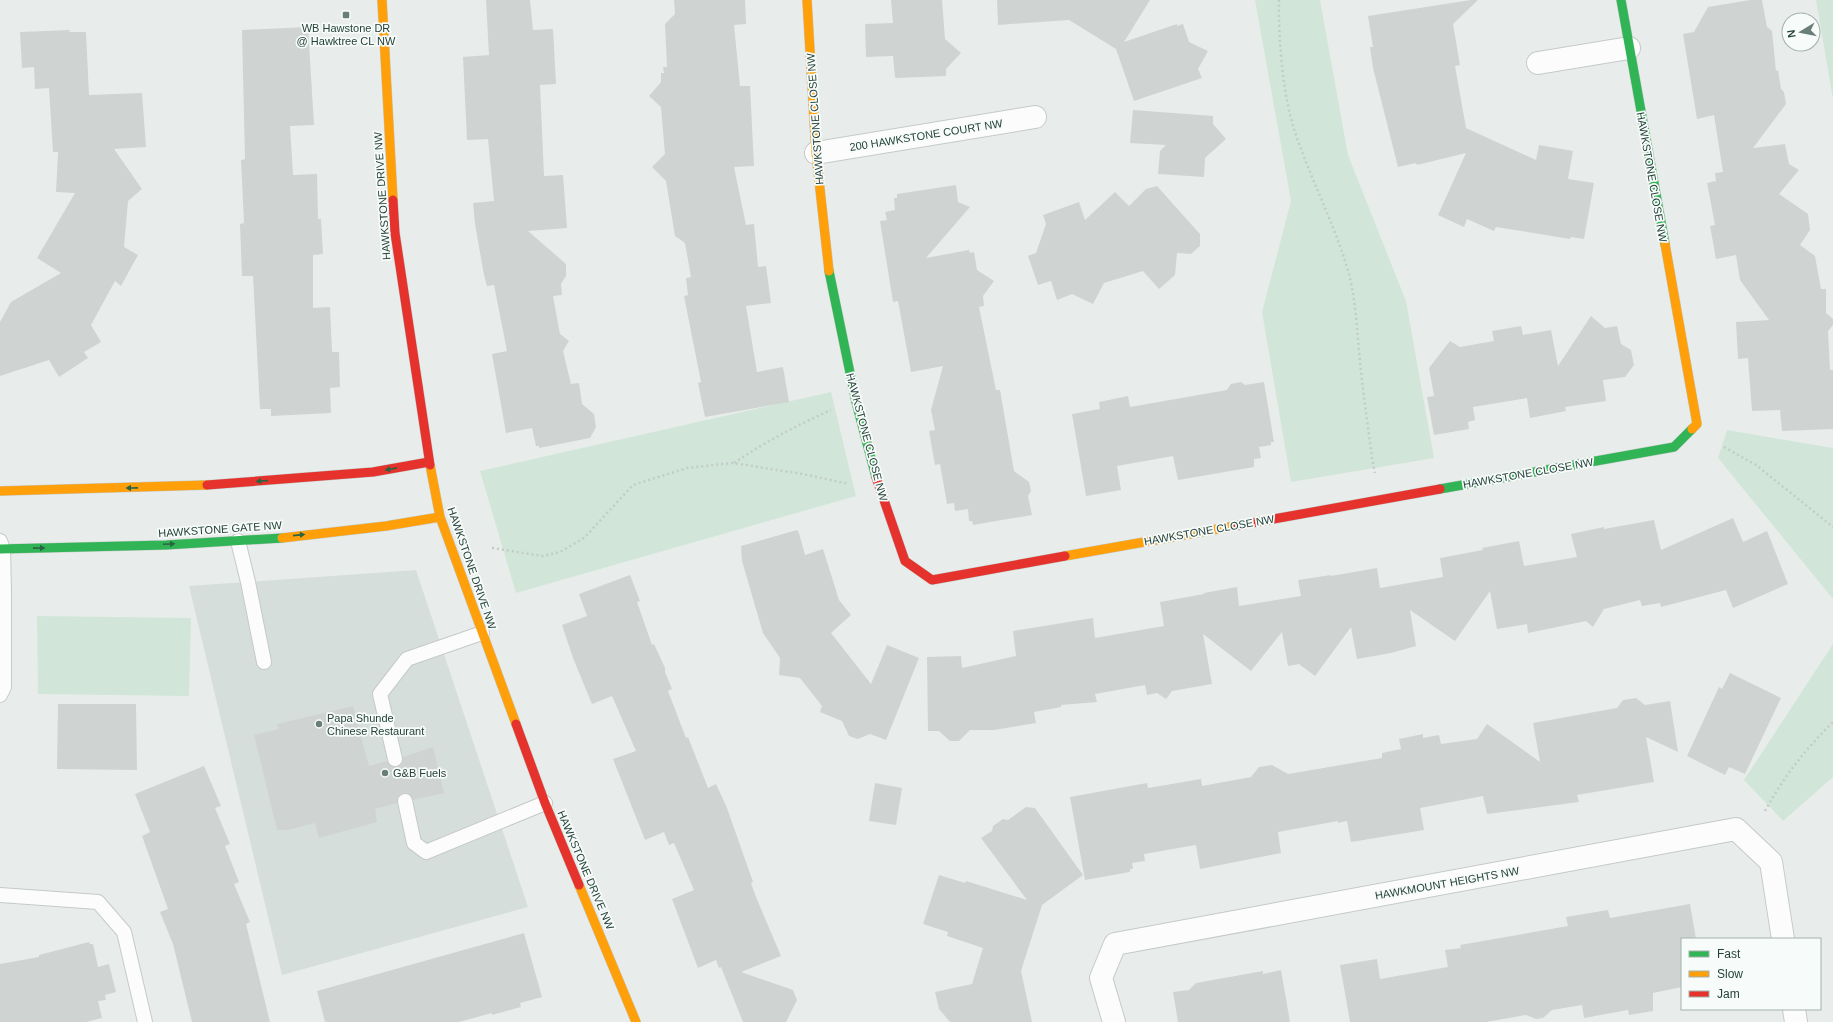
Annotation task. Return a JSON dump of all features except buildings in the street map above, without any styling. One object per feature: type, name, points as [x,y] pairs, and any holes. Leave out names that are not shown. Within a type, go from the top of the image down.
[{"type":"street","name":"HAWKSTONE DRIVE NW","points":[[382,0],[395,233],[429,462],[440,517],[545,803],[636,1022]]},
{"type":"street","name":"HAWKSTONE CLOSE NW","points":[[807,0],[816,154],[829,274],[856,402],[876,477],[905,561],[932,580],[1674,447],[1697,424],[1621,0]]},
{"type":"street","points":[[1538,62],[1629,48]]},
{"type":"street","name":"200 HAWKSTONE COURT NW","points":[[816,154],[1035,117]]},
{"type":"street","points":[[0,491],[180,487],[373,472],[429,462]]},
{"type":"street","name":"HAWKSTONE GATE NW","points":[[1,546],[238,541],[382,528],[440,517]]},
{"type":"street","name":"HAWKMOUNT HEIGHTS NW","points":[[1114,1022],[1101,978],[1115,944],[1736,829],[1771,862],[1783,938]]},
{"type":"street","points":[[1794,1010],[1796,1022]]},
{"type":"lane","points":[[238,541],[264,662]]},
{"type":"lane","points":[[0,696],[4,687],[1,546]]},
{"type":"lane","points":[[395,759],[380,694],[407,659],[482,633]]},
{"type":"lane","points":[[405,801],[414,844],[426,852],[545,803]]},
{"type":"lane","points":[[0,895],[98,902],[124,932],[145,1022]]},
{"type":"path","points":[[1279,0],[1282,59],[1287,97],[1294,130],[1315,189],[1340,246],[1349,276],[1355,308],[1372,458],[1377,480]]},
{"type":"path","points":[[733,463],[785,431],[831,410]]},
{"type":"path","points":[[1724,447],[1756,465],[1833,526]]},
{"type":"path","points":[[492,548],[543,556],[560,552],[584,538],[633,485],[687,468],[733,463],[803,474],[853,484]]},
{"type":"path","points":[[1766,811],[1780,783],[1806,749],[1833,722]]},
{"type":"shaded area","points":[[416,570],[528,907],[282,975],[189,586]]},
{"type":"green space","points":[[1255,0],[1320,0],[1348,155],[1406,301],[1434,458],[1291,482],[1262,312],[1291,201]]},
{"type":"green space","points":[[1816,0],[1833,0],[1833,99],[1821,29],[1821,12],[1818,12]]},
{"type":"green space","points":[[831,392],[856,496],[516,593],[480,471]]},
{"type":"green space","points":[[1727,430],[1833,448],[1833,599],[1718,458]]},
{"type":"green space","points":[[37,616],[191,618],[189,696],[38,694]]},
{"type":"green space","points":[[1833,644],[1833,777],[1783,821],[1744,780]]},
{"type":"traffic: fast","points":[[1621,0],[1665,244]]},
{"type":"traffic: fast","points":[[829,271],[856,402],[876,477]]},
{"type":"traffic: fast","points":[[1440,489],[1674,447],[1692,429]]},
{"type":"traffic: fast","points":[[0,549],[166,545],[282,538]]},
{"type":"traffic: slow","points":[[382,0],[393,200]]},
{"type":"traffic: slow","points":[[807,0],[816,153],[829,271]]},
{"type":"traffic: slow","points":[[1665,244],[1697,424],[1692,429]]},
{"type":"traffic: slow","points":[[430,465],[440,517],[516,724]]},
{"type":"traffic: slow","points":[[0,491],[207,485]]},
{"type":"traffic: slow","points":[[282,538],[386,526],[440,517]]},
{"type":"traffic: slow","points":[[1065,556],[1235,526]]},
{"type":"traffic: slow","points":[[579,885],[636,1022]]},
{"type":"traffic: jam","points":[[393,200],[395,233],[430,465]]},
{"type":"traffic: jam","points":[[207,485],[373,472],[429,462]]},
{"type":"traffic: jam","points":[[876,477],[905,561],[932,580],[1065,556]]},
{"type":"traffic: jam","points":[[1235,526],[1440,489]]},
{"type":"traffic: jam","points":[[516,724],[545,803],[579,885]]},
{"type":"place","name":"WB Hawstone DR @ Hawktree CL NW","points":[[346,15]]},
{"type":"place","name":"Papa Shunde Chinese Restaurant","points":[[319,724]]},
{"type":"place","name":"G&B Fuels","points":[[385,773]]}]
